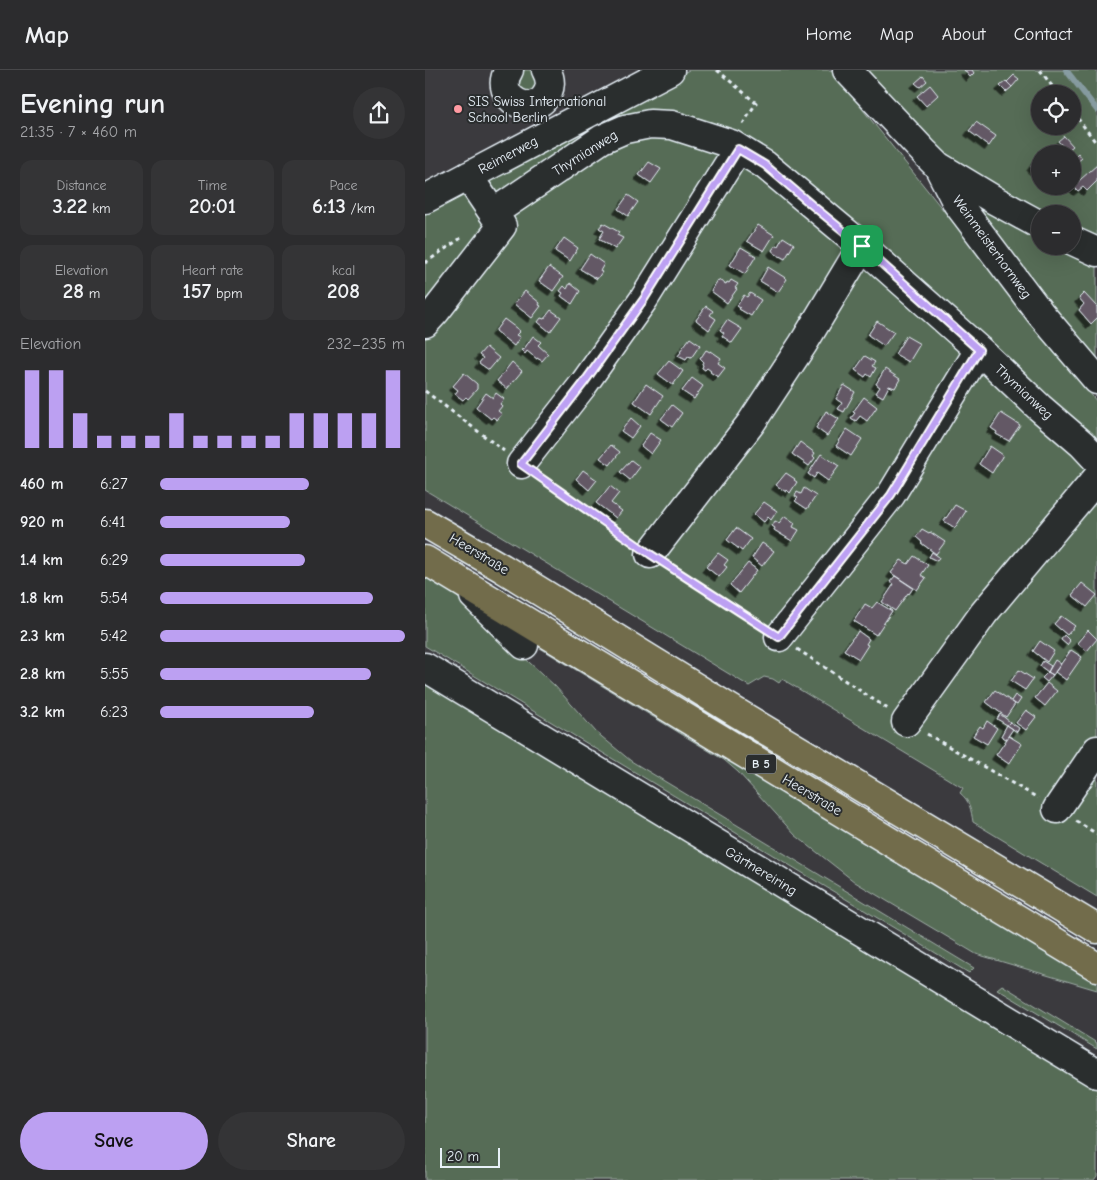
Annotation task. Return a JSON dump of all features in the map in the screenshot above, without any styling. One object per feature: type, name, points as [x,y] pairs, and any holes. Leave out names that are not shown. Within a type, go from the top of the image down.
[{"type":"main road","name":"Heerstraße","points":[[425,523],[1097,929]]},
{"type":"main road","name":"Heerstraße","points":[[425,560],[1097,968]]},
{"type":"street","points":[[509,70],[505,80],[508,94],[513,100],[526,106],[534,105],[546,96],[550,82],[546,70]]},
{"type":"street","name":"Reimerweg","points":[[425,199],[670,70]]},
{"type":"street","name":"Weinmeisterhornweg","points":[[847,70],[938,166],[957,203],[1040,313],[1097,380]]},
{"type":"street","points":[[534,105],[542,137]]},
{"type":"street","name":"Thymianweg","points":[[493,213],[602,139],[625,129],[650,124],[672,125],[735,147],[765,165],[862,246],[979,350],[1039,407],[1092,444]]},
{"type":"street","points":[[521,464],[583,384],[644,299],[735,147]]},
{"type":"street","points":[[938,166],[995,201],[1031,220]]},
{"type":"street","points":[[425,323],[502,226],[468,176]]},
{"type":"street","points":[[1081,245],[1097,252]]},
{"type":"street","points":[[650,554],[751,423],[803,344],[862,246]]},
{"type":"street","points":[[779,637],[891,495],[979,350]]},
{"type":"street","points":[[907,722],[984,613],[1097,478]]},
{"type":"street","points":[[457,579],[524,645]]},
{"type":"street","name":"Gärtnereiring","points":[[425,667],[1097,1074]]},
{"type":"street","points":[[1057,809],[1097,750]]},
{"type":"path","points":[[717,70],[756,103],[735,147]]},
{"type":"path","points":[[1040,70],[1051,85]]},
{"type":"path","points":[[1081,123],[1097,144]]},
{"type":"path","points":[[425,263],[465,235]]},
{"type":"path","points":[[425,391],[521,464],[650,554],[907,722],[1097,834]]},
{"type":"green space","points":[[519,70],[535,70],[541,78],[526,99],[513,77]]},
{"type":"green space","points":[[689,70],[831,70],[1097,402],[1097,897],[973,822],[968,803],[960,793],[963,788],[782,679],[779,683],[764,677],[749,686],[425,490],[425,210]]},
{"type":"green space","points":[[860,70],[1097,70],[1097,363]]},
{"type":"green space","points":[[425,574],[455,595],[479,616],[555,686],[596,732],[631,761],[974,968],[969,973],[425,646]]},
{"type":"green space","points":[[540,645],[1097,980],[1097,990],[976,954],[855,882],[795,835],[738,772],[724,760],[540,648]]},
{"type":"green space","points":[[425,679],[1097,1086],[1097,1176],[1094,1180],[425,1180]]},
{"type":"green space","points":[[1002,985],[1097,1043],[1097,1049],[997,989]]},
{"type":"building","points":[[964,70],[972,70],[974,73],[970,77]]},
{"type":"building","points":[[1014,75],[1019,79],[1012,87],[1007,82]]},
{"type":"building","points":[[923,76],[927,81],[920,87],[915,83]]},
{"type":"building","points":[[1006,81],[1012,87],[1006,92],[1000,86]]},
{"type":"building","points":[[930,85],[938,95],[926,106],[917,96]]},
{"type":"building","points":[[976,122],[996,136],[989,146],[969,131]]},
{"type":"building","points":[[1064,136],[1072,145],[1062,145],[1058,141]]},
{"type":"building","points":[[649,162],[661,169],[651,183],[639,175]]},
{"type":"building","points":[[1097,165],[1097,181],[1087,191],[1083,187],[1081,189],[1081,179]]},
{"type":"building","points":[[628,195],[638,202],[628,216],[618,209]]},
{"type":"building","points":[[603,223],[619,232],[617,235],[623,238],[615,249],[599,239],[604,231],[599,228]]},
{"type":"building","points":[[758,225],[774,235],[764,251],[747,241]]},
{"type":"building","points":[[783,237],[794,244],[785,259],[772,250],[776,245],[778,246]]},
{"type":"building","points":[[564,238],[578,248],[570,261],[555,251]]},
{"type":"building","points":[[741,247],[756,256],[745,274],[730,265]]},
{"type":"building","points":[[590,254],[604,264],[600,271],[602,272],[597,279],[580,269]]},
{"type":"building","points":[[549,267],[563,277],[553,291],[539,281]]},
{"type":"building","points":[[768,267],[787,279],[778,292],[760,281]]},
{"type":"building","points":[[718,280],[726,284],[731,280],[738,284],[735,288],[737,289],[727,303],[711,291]]},
{"type":"building","points":[[570,283],[580,291],[572,304],[561,296],[563,293],[560,291],[564,286],[567,289]]},
{"type":"building","points":[[525,291],[540,303],[539,305],[541,306],[532,318],[514,304]]},
{"type":"building","points":[[750,293],[761,300],[751,316],[737,306],[744,295],[747,297]]},
{"type":"building","points":[[1084,293],[1097,307],[1097,318],[1091,324],[1079,310],[1084,304],[1079,298]]},
{"type":"building","points":[[706,306],[713,311],[710,315],[716,319],[709,330],[696,320]]},
{"type":"building","points":[[551,310],[561,317],[550,332],[538,322],[541,318],[544,319]]},
{"type":"building","points":[[504,319],[520,331],[516,335],[520,337],[514,346],[495,331]]},
{"type":"building","points":[[727,320],[742,329],[732,343],[722,336],[724,333],[720,330]]},
{"type":"building","points":[[877,321],[894,332],[884,346],[868,335]]},
{"type":"building","points":[[533,336],[541,342],[538,345],[548,354],[542,361],[527,351],[525,354],[521,350],[524,349]]},
{"type":"building","points":[[906,336],[920,344],[909,362],[895,354]]},
{"type":"building","points":[[690,338],[700,345],[691,358],[688,357],[686,360],[678,356]]},
{"type":"building","points":[[486,347],[499,358],[489,370],[479,363],[483,358],[479,355]]},
{"type":"building","points":[[706,350],[721,358],[718,363],[725,368],[718,377],[707,368],[705,370],[702,368],[703,362],[700,359]]},
{"type":"building","points":[[865,356],[875,362],[872,366],[876,368],[871,377],[867,374],[865,377],[855,370]]},
{"type":"building","points":[[669,361],[683,371],[673,385],[658,374]]},
{"type":"building","points":[[512,362],[522,371],[507,389],[497,381]]},
{"type":"building","points":[[885,369],[900,379],[895,388],[889,386],[883,397],[876,393],[880,387],[876,384]]},
{"type":"building","points":[[464,373],[477,384],[477,389],[468,399],[466,397],[463,400],[455,394],[458,390],[453,386]]},
{"type":"building","points":[[692,378],[703,386],[694,399],[682,391]]},
{"type":"building","points":[[646,384],[663,396],[651,414],[634,402]]},
{"type":"building","points":[[844,385],[855,392],[844,412],[838,409],[842,403],[836,399]]},
{"type":"building","points":[[486,393],[493,398],[496,393],[504,399],[498,411],[502,414],[497,420],[493,417],[491,419],[476,407]]},
{"type":"building","points":[[864,397],[877,407],[867,421],[860,416],[856,421],[851,418],[855,413],[853,412]]},
{"type":"building","points":[[672,405],[682,413],[672,427],[661,419]]},
{"type":"building","points":[[826,411],[839,419],[827,436],[816,428]]},
{"type":"building","points":[[1001,413],[1020,425],[1009,441],[996,434],[997,432],[991,428]]},
{"type":"building","points":[[631,418],[640,426],[631,438],[621,431]]},
{"type":"building","points":[[847,429],[862,439],[851,456],[836,446]]},
{"type":"building","points":[[650,433],[661,440],[651,454],[641,446]]},
{"type":"building","points":[[800,442],[815,453],[813,456],[815,458],[809,466],[792,454]]},
{"type":"building","points":[[611,445],[620,452],[610,465],[600,458]]},
{"type":"building","points":[[990,446],[1003,455],[992,473],[979,464]]},
{"type":"building","points":[[821,454],[839,466],[828,481],[817,473],[814,478],[808,474]]},
{"type":"building","points":[[631,460],[640,467],[630,480],[620,472]]},
{"type":"building","points":[[583,470],[597,480],[589,490],[576,479]]},
{"type":"building","points":[[786,473],[797,482],[790,493],[776,485]]},
{"type":"building","points":[[610,486],[619,493],[611,503],[622,511],[616,518],[596,503]]},
{"type":"building","points":[[804,488],[816,496],[807,509],[795,501],[798,498],[795,496],[797,492],[801,494]]},
{"type":"building","points":[[764,502],[777,511],[771,520],[768,517],[764,522],[754,514]]},
{"type":"building","points":[[955,505],[966,511],[955,528],[944,521]]},
{"type":"building","points":[[785,516],[795,523],[793,527],[799,530],[792,541],[774,530],[775,528],[772,526],[775,521],[779,523]]},
{"type":"building","points":[[736,528],[751,539],[742,551],[727,540]]},
{"type":"building","points":[[922,529],[945,542],[936,554],[916,537]]},
{"type":"building","points":[[762,543],[774,551],[762,566],[752,558]]},
{"type":"building","points":[[932,552],[939,557],[937,561],[929,557]]},
{"type":"building","points":[[718,553],[728,560],[724,565],[727,567],[719,577],[706,567]]},
{"type":"building","points":[[914,556],[928,565],[921,575],[926,578],[917,590],[891,573],[901,560],[908,564]]},
{"type":"building","points":[[748,563],[757,570],[739,593],[730,585]]},
{"type":"building","points":[[895,576],[913,588],[895,611],[882,602],[894,584],[890,582]]},
{"type":"building","points":[[1082,583],[1097,595],[1087,607],[1072,595]]},
{"type":"building","points":[[877,602],[892,611],[876,635],[854,621],[865,604],[872,608]]},
{"type":"building","points":[[1061,616],[1075,626],[1067,635],[1054,624]]},
{"type":"building","points":[[1088,630],[1097,639],[1087,651],[1077,643]]},
{"type":"building","points":[[858,631],[869,639],[866,644],[868,645],[859,659],[844,650]]},
{"type":"building","points":[[1064,635],[1070,641],[1067,645],[1061,640]]},
{"type":"building","points":[[1040,641],[1054,651],[1047,662],[1033,651]]},
{"type":"building","points":[[1071,650],[1082,657],[1066,680],[1055,672]]},
{"type":"building","points":[[1055,660],[1061,664],[1053,675],[1048,672]]},
{"type":"building","points":[[1043,661],[1051,666],[1048,672],[1040,666]]},
{"type":"building","points":[[1019,670],[1033,679],[1025,690],[1011,681]]},
{"type":"building","points":[[1048,672],[1053,675],[1047,682],[1042,678]]},
{"type":"building","points":[[1047,683],[1057,691],[1045,706],[1035,698]]},
{"type":"building","points":[[995,690],[1015,704],[1006,717],[986,702]]},
{"type":"building","points":[[1015,695],[1021,699],[1017,705],[1011,701]]},
{"type":"building","points":[[1026,710],[1036,717],[1026,730],[1016,723]]},
{"type":"building","points":[[1000,714],[1010,722],[1007,725],[997,719]]},
{"type":"building","points":[[987,721],[997,728],[987,744],[973,736],[980,726],[983,728]]},
{"type":"building","points":[[1010,722],[1019,728],[1017,732],[1007,725]]},
{"type":"building","points":[[1007,725],[1013,729],[1006,739],[1001,736]]},
{"type":"building","points":[[1009,736],[1022,744],[1009,764],[996,755]]},
{"type":"waterway","points":[[1066,70],[1097,110]]},
{"type":"place","name":"SIS Swiss International School Berlin","points":[[458,109]]},
{"type":"route","points":[[738,149],[765,165],[862,246],[979,350],[891,495],[779,637],[650,554],[521,464],[583,384],[644,299],[738,149]]}]
